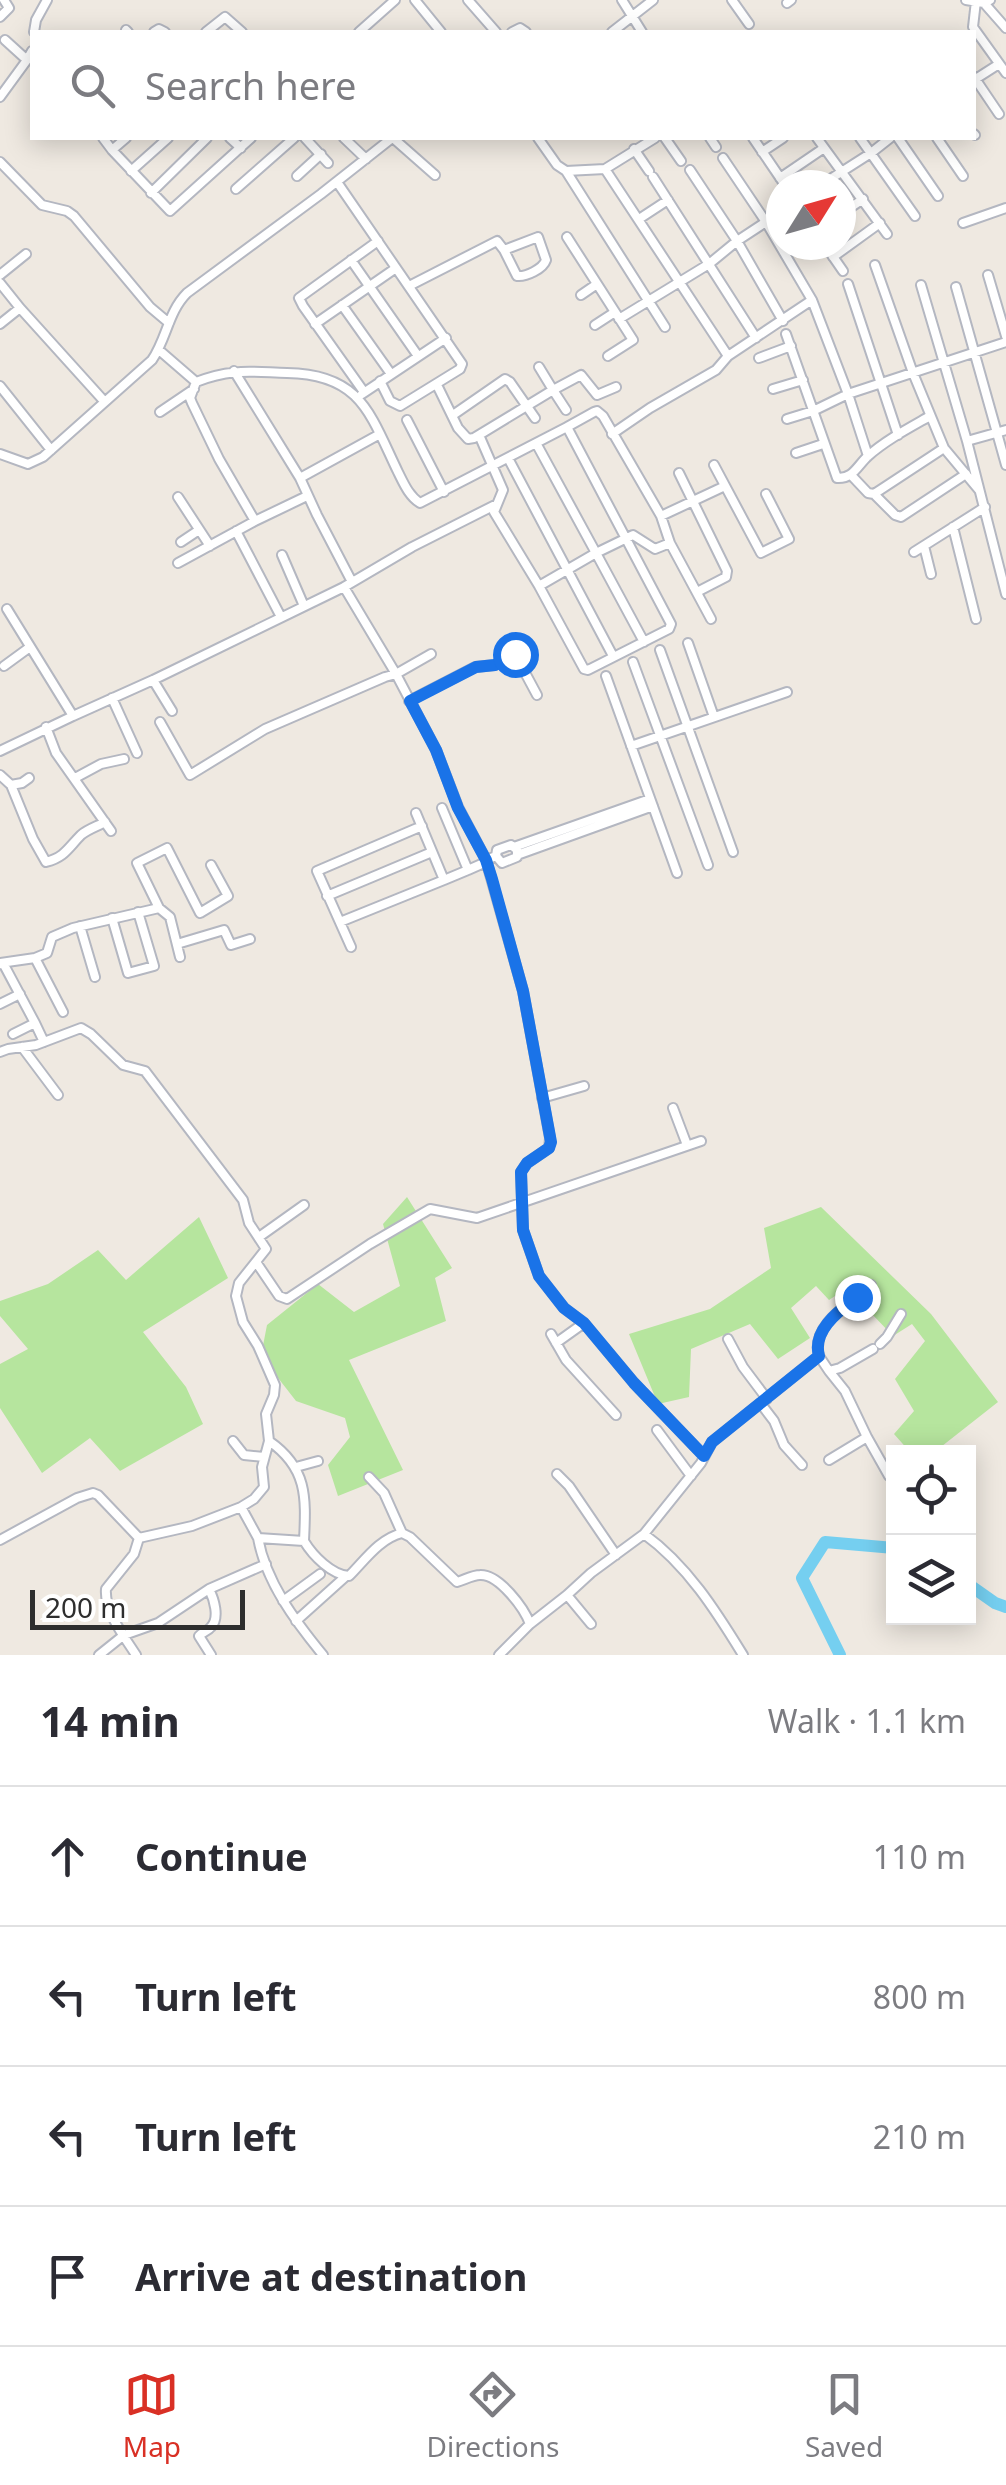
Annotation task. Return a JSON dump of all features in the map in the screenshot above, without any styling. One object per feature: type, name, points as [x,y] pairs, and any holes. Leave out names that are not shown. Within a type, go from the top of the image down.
[{"type":"street","points":[[0,16],[9,8],[4,0]]},
{"type":"street","points":[[34,30],[47,0]]},
{"type":"street","points":[[366,30],[395,0]]},
{"type":"street","points":[[415,0],[439,30]]},
{"type":"street","points":[[423,11],[434,0]]},
{"type":"street","points":[[468,0],[494,30]]},
{"type":"street","points":[[622,0],[641,30]]},
{"type":"street","points":[[614,30],[653,0]]},
{"type":"street","points":[[732,0],[749,24]]},
{"type":"street","points":[[966,0],[984,2],[1006,28]]},
{"type":"street","points":[[974,30],[972,27],[984,2]]},
{"type":"street","points":[[209,30],[225,17],[240,30]]},
{"type":"street","points":[[976,32],[1006,73]]},
{"type":"street","points":[[5,40],[30,52]]},
{"type":"street","points":[[0,97],[30,54]]},
{"type":"street","points":[[976,78],[999,64]]},
{"type":"street","points":[[976,82],[998,114]]},
{"type":"street","points":[[104,140],[168,210],[249,140]]},
{"type":"street","points":[[112,150],[124,140]]},
{"type":"street","points":[[132,171],[166,140]]},
{"type":"street","points":[[151,193],[205,140]]},
{"type":"street","points":[[232,140],[241,148]]},
{"type":"street","points":[[236,190],[292,140]]},
{"type":"street","points":[[307,140],[328,163]]},
{"type":"street","points":[[346,140],[366,159]]},
{"type":"street","points":[[0,454],[28,464],[50,450],[144,368],[159,350],[178,302],[196,284],[390,140]]},
{"type":"street","points":[[395,140],[435,175]]},
{"type":"street","points":[[539,140],[566,171],[665,327]]},
{"type":"street","points":[[566,171],[605,169],[651,140]]},
{"type":"street","points":[[666,140],[680,161]]},
{"type":"street","points":[[711,140],[716,147]]},
{"type":"street","points":[[753,140],[774,170]]},
{"type":"street","points":[[762,152],[780,140]]},
{"type":"street","points":[[819,140],[841,170]]},
{"type":"street","points":[[861,140],[914,216]]},
{"type":"street","points":[[844,170],[887,140]]},
{"type":"street","points":[[899,140],[938,196]]},
{"type":"street","points":[[939,140],[964,176]]},
{"type":"street","points":[[796,170],[824,148]]},
{"type":"street","points":[[634,149],[756,338]]},
{"type":"street","points":[[297,176],[321,154]]},
{"type":"street","points":[[594,326],[649,301],[766,222],[724,158]]},
{"type":"street","points":[[0,162],[42,205],[74,216],[150,307],[169,323]]},
{"type":"street","points":[[605,169],[728,356]]},
{"type":"street","points":[[690,170],[737,241],[782,321]]},
{"type":"street","points":[[336,182],[462,366],[400,406],[390,401],[380,381]]},
{"type":"street","points":[[856,189],[887,234]]},
{"type":"street","points":[[856,204],[864,199]]},
{"type":"street","points":[[639,219],[668,200]]},
{"type":"street","points":[[963,224],[1006,208]]},
{"type":"street","points":[[856,241],[880,224]]},
{"type":"street","points":[[410,286],[494,242],[499,242],[514,272],[520,276],[544,265],[546,260],[538,237],[504,250]]},
{"type":"street","points":[[568,237],[633,340],[608,356]]},
{"type":"street","points":[[378,241],[299,298],[361,395],[416,502],[444,492],[597,411],[661,516],[670,543],[712,620]]},
{"type":"street","points":[[0,275],[26,254]]},
{"type":"street","points":[[351,260],[418,356]]},
{"type":"street","points":[[788,260],[812,300],[868,456]]},
{"type":"street","points":[[835,260],[843,271]]},
{"type":"street","points":[[874,264],[944,448],[982,493]]},
{"type":"street","points":[[315,324],[396,268]]},
{"type":"street","points":[[786,419],[1006,340],[988,275]]},
{"type":"street","points":[[0,283],[104,402]]},
{"type":"street","points":[[581,295],[598,284]]},
{"type":"street","points":[[848,284],[898,435]]},
{"type":"street","points":[[921,284],[968,440],[1002,564],[1006,594]]},
{"type":"street","points":[[956,287],[1001,431],[1006,466]]},
{"type":"street","points":[[612,434],[716,370],[728,356],[812,300]]},
{"type":"street","points":[[342,305],[391,374]]},
{"type":"street","points":[[0,324],[20,308]]},
{"type":"street","points":[[786,334],[837,478],[850,475],[868,456],[930,416]]},
{"type":"street","points":[[361,395],[446,338]]},
{"type":"street","points":[[759,358],[791,346]]},
{"type":"street","points":[[159,350],[195,386]]},
{"type":"street","points":[[538,367],[566,410]]},
{"type":"street","points":[[160,412],[195,386],[234,371],[303,372],[323,376],[361,395]]},
{"type":"street","points":[[234,371],[300,478],[348,584],[436,750],[458,808],[486,861],[523,991],[551,1142],[521,1172],[523,1230],[539,1276],[564,1308],[584,1323],[634,1383],[704,1456]]},
{"type":"street","points":[[436,385],[464,436],[471,439],[581,375],[597,394],[616,387]]},
{"type":"street","points":[[452,415],[505,379],[534,418]]},
{"type":"street","points":[[773,389],[803,380]]},
{"type":"street","points":[[0,386],[50,450]]},
{"type":"street","points":[[195,386],[190,398],[194,409],[256,520]]},
{"type":"street","points":[[407,420],[444,492]]},
{"type":"street","points":[[499,423],[507,436]]},
{"type":"street","points":[[478,436],[502,490],[494,512],[588,670],[669,629],[671,624],[567,426]]},
{"type":"street","points":[[968,440],[1001,431]]},
{"type":"street","points":[[300,478],[380,434]]},
{"type":"street","points":[[536,443],[644,642]]},
{"type":"street","points":[[796,452],[823,444]]},
{"type":"street","points":[[874,494],[944,448]]},
{"type":"street","points":[[508,458],[614,656]]},
{"type":"street","points":[[714,465],[760,553],[789,539],[766,494]]},
{"type":"street","points":[[679,472],[728,571],[726,577],[697,592]]},
{"type":"street","points":[[850,475],[901,517],[966,474]]},
{"type":"street","points":[[661,516],[725,486]]},
{"type":"street","points":[[178,563],[307,496]]},
{"type":"street","points":[[178,497],[210,546]]},
{"type":"street","points":[[0,752],[281,618],[498,504]]},
{"type":"street","points":[[914,552],[985,507]]},
{"type":"street","points":[[953,528],[976,620]]},
{"type":"street","points":[[181,542],[199,530]]},
{"type":"street","points":[[236,531],[281,618]]},
{"type":"street","points":[[539,586],[626,537],[636,535],[656,548],[670,543]]},
{"type":"street","points":[[924,546],[930,574]]},
{"type":"street","points":[[282,555],[304,606]]},
{"type":"street","points":[[7,609],[74,716]]},
{"type":"street","points":[[688,643],[714,717]]},
{"type":"street","points":[[4,666],[30,647]]},
{"type":"street","points":[[660,650],[734,852]]},
{"type":"street","points":[[410,701],[476,667],[495,665],[519,652],[536,695]]},
{"type":"street","points":[[179,780],[265,729],[396,674],[431,654]]},
{"type":"street","points":[[633,662],[708,864]]},
{"type":"street","points":[[606,676],[677,873]]},
{"type":"street","points":[[154,680],[172,711]]},
{"type":"street","points":[[632,746],[787,692]]},
{"type":"street","points":[[112,698],[136,753]]},
{"type":"street","points":[[160,722],[190,775]]},
{"type":"street","points":[[46,728],[56,752],[111,831]]},
{"type":"street","points":[[74,778],[101,764],[124,759]]},
{"type":"street","points":[[0,775],[11,785],[46,862],[60,857],[82,834],[106,822]]},
{"type":"street","points":[[11,785],[29,778]]},
{"type":"street","points":[[340,922],[468,870],[496,856],[497,850],[511,845],[515,851],[652,802]]},
{"type":"street","points":[[442,808],[468,870]]},
{"type":"street","points":[[416,813],[444,880]]},
{"type":"street","points":[[352,947],[317,871],[422,826]]},
{"type":"street","points":[[180,957],[170,917],[160,908],[137,863],[166,848],[200,912],[228,896],[211,866]]},
{"type":"street","points":[[328,896],[432,852]]},
{"type":"street","points":[[44,1042],[1,963],[46,954],[52,937],[80,926],[160,908]]},
{"type":"street","points":[[112,918],[128,974],[154,966],[138,912]]},
{"type":"street","points":[[80,926],[95,976]]},
{"type":"street","points":[[177,944],[224,930],[231,945],[250,939]]},
{"type":"street","points":[[35,958],[63,1012]]},
{"type":"street","points":[[0,1004],[20,994]]},
{"type":"street","points":[[13,1034],[35,1023]]},
{"type":"street","points":[[0,1052],[81,1028],[123,1064],[145,1071],[243,1200],[249,1223],[266,1249],[239,1283],[236,1296],[243,1322],[275,1384],[266,1414],[269,1441],[264,1457],[263,1490],[242,1507],[192,1526],[139,1538]]},
{"type":"street","points":[[22,1047],[58,1095]]},
{"type":"street","points":[[542,1098],[584,1086]]},
{"type":"street","points":[[672,1108],[686,1145]]},
{"type":"street","points":[[256,1262],[279,1296],[287,1299],[430,1209],[474,1219],[701,1141]]},
{"type":"street","points":[[258,1238],[304,1205]]},
{"type":"street","points":[[871,1285],[830,1320],[817,1350],[845,1391],[886,1471]]},
{"type":"street","points":[[830,1371],[877,1347],[901,1314]]},
{"type":"street","points":[[584,1323],[554,1338],[574,1370],[616,1415]]},
{"type":"street","points":[[728,1339],[784,1444],[802,1465]]},
{"type":"street","points":[[500,1655],[530,1624],[644,1534],[691,1476],[712,1442],[819,1356]]},
{"type":"street","points":[[657,1430],[691,1476]]},
{"type":"street","points":[[829,1460],[866,1437]]},
{"type":"street","points":[[233,1440],[243,1455],[264,1457]]},
{"type":"street","points":[[269,1441],[296,1467],[306,1510],[304,1541],[313,1554],[346,1577]]},
{"type":"street","points":[[296,1467],[318,1460]]},
{"type":"street","points":[[557,1474],[576,1495],[616,1556]]},
{"type":"street","points":[[369,1478],[384,1494],[402,1534]]},
{"type":"street","points":[[0,1540],[93,1493],[139,1538]]},
{"type":"street","points":[[242,1507],[284,1601],[323,1655]]},
{"type":"street","points":[[296,1620],[349,1576],[378,1545],[402,1534],[457,1582],[487,1575],[525,1610],[530,1624]]},
{"type":"street","points":[[644,1534],[682,1568],[744,1655]]},
{"type":"street","points":[[136,1655],[108,1608],[105,1592],[134,1554],[139,1538]]},
{"type":"street","points":[[258,1538],[304,1541]]},
{"type":"street","points":[[99,1655],[124,1635],[158,1623],[210,1590],[266,1564]]},
{"type":"street","points":[[284,1601],[320,1574]]},
{"type":"street","points":[[210,1590],[215,1618],[210,1628],[198,1636],[211,1655]]},
{"type":"street","points":[[567,1595],[592,1624]]},
{"type":"green space","points":[[407,1197],[452,1268],[435,1278],[446,1321],[349,1360],[403,1470],[338,1496],[328,1465],[350,1437],[345,1418],[296,1401],[261,1356],[267,1325],[318,1284],[354,1312],[400,1286],[383,1224]]},
{"type":"green space","points":[[821,1207],[931,1314],[998,1402],[943,1445],[904,1445],[894,1434],[914,1411],[895,1379],[925,1341],[912,1324],[893,1336],[847,1288],[829,1300],[816,1286],[791,1308],[810,1338],[778,1359],[750,1324],[691,1349],[689,1397],[658,1404],[629,1334],[710,1309],[771,1268],[764,1228]]},
{"type":"green space","points":[[199,1217],[228,1278],[143,1332],[186,1387],[203,1424],[120,1471],[90,1438],[42,1473],[0,1408],[0,1364],[28,1349],[0,1316],[0,1301],[48,1284],[98,1250],[126,1280]]},
{"type":"waterway","points":[[840,1655],[802,1578],[825,1542],[886,1547]]},
{"type":"waterway","points":[[976,1590],[1006,1607]]},
{"type":"route","points":[[515,654],[495,665],[476,667],[410,701],[486,860],[523,991],[551,1142],[521,1172],[523,1230],[539,1276],[564,1308],[584,1323],[634,1383],[704,1456],[712,1442],[819,1356],[818,1344],[825,1326],[857,1297]]}]
